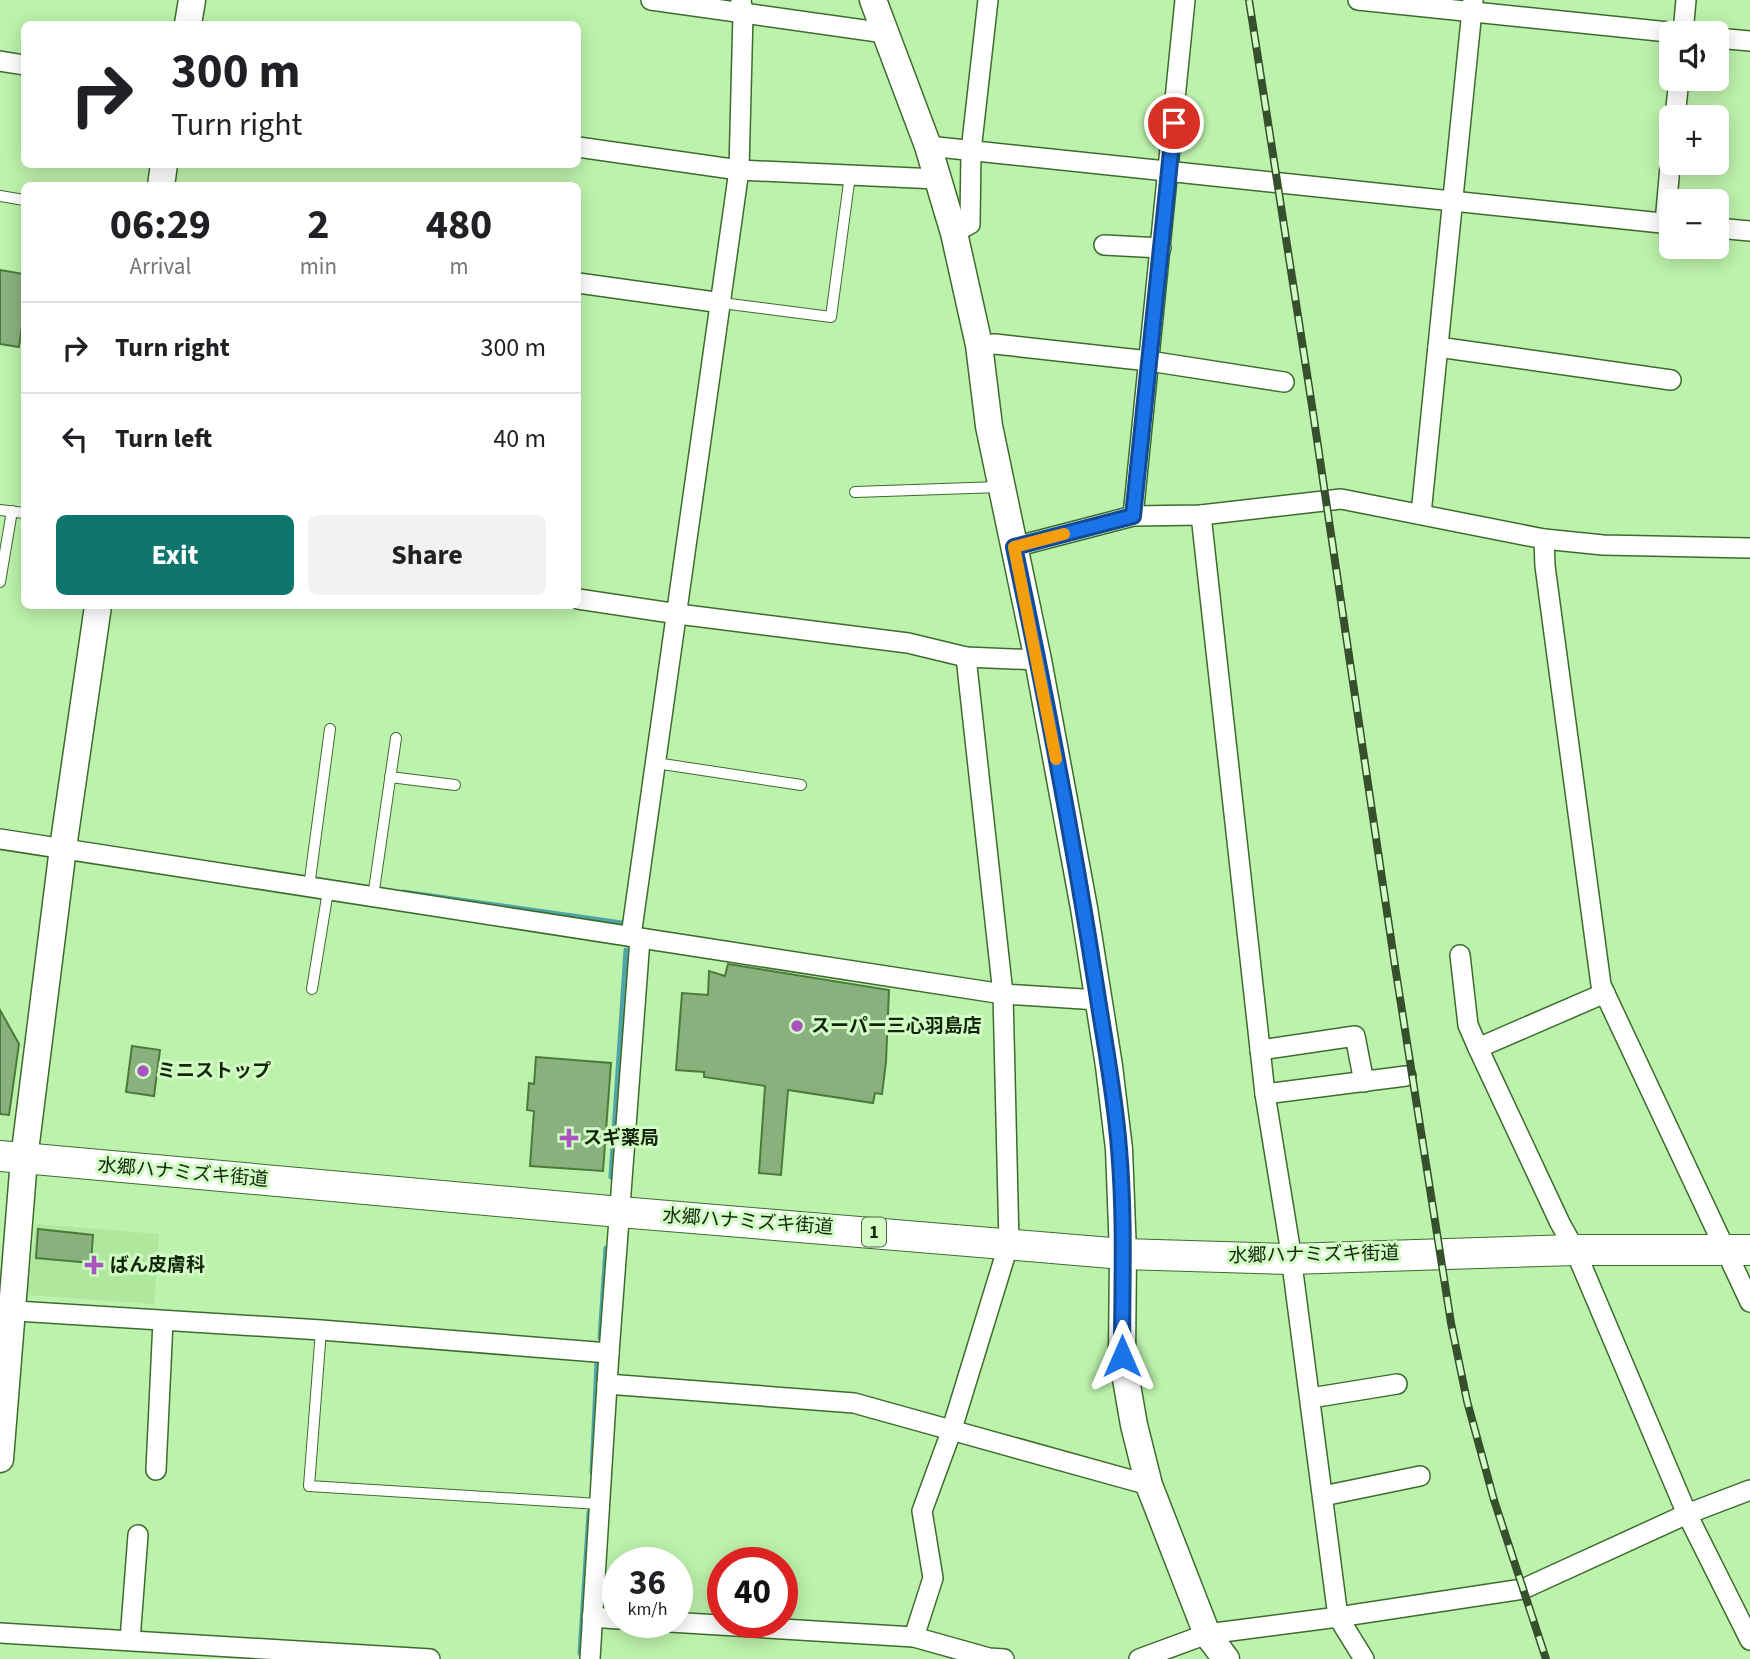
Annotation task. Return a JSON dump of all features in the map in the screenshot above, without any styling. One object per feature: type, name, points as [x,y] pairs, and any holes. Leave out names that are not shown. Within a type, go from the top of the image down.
[{"type":"main road","name":"水郷ハナミズキ街道","points":[[12,1158],[1123,1254],[1290,1259],[1575,1250],[1737,1251]]},
{"type":"street","points":[[188,21],[192,0]]},
{"type":"street","points":[[652,0],[742,7],[885,33]]},
{"type":"street","points":[[873,0],[928,146],[954,233],[979,345],[989,426],[1038,660],[1084,908],[1119,1149],[1123,1254],[1122,1356],[1134,1425],[1149,1485],[1207,1634],[1226,1659]]},
{"type":"street","points":[[954,233],[970,223],[971,151],[988,0]]},
{"type":"street","points":[[1133,516],[1185,0]]},
{"type":"street","points":[[1358,0],[1472,5],[1659,30]]},
{"type":"street","points":[[1682,21],[1686,0]]},
{"type":"street","points":[[1421,514],[1472,5]]},
{"type":"street","points":[[590,1659],[636,938],[656,763],[740,170],[742,7]]},
{"type":"street","points":[[1729,39],[1750,41]]},
{"type":"street","points":[[0,61],[21,64]]},
{"type":"street","points":[[928,146],[1659,223]]},
{"type":"street","points":[[581,147],[740,170],[937,179]]},
{"type":"street","points":[[1729,229],[1750,231]]},
{"type":"street","points":[[1104,245],[1161,248]]},
{"type":"street","points":[[581,284],[722,303]]},
{"type":"street","points":[[979,345],[995,344],[1149,361],[1284,382]]},
{"type":"street","points":[[1438,348],[1671,380]]},
{"type":"street","points":[[1014,547],[1133,516],[1202,515],[1341,499],[1544,539],[1603,545],[1750,548]]},
{"type":"street","points":[[1202,515],[1265,1094],[1311,1398],[1338,1617],[1364,1659]]},
{"type":"street","points":[[1544,539],[1545,566],[1601,985],[1737,1251],[1750,1302]]},
{"type":"street","points":[[581,599],[908,643],[967,657],[1038,660]]},
{"type":"street","points":[[0,1459],[12,1158],[63,848],[98,609]]},
{"type":"street","points":[[914,1637],[933,1578],[922,1511],[951,1432],[1009,1243],[1003,994],[967,657]]},
{"type":"street","points":[[0,839],[1003,994],[1098,1000]]},
{"type":"street","points":[[1460,956],[1468,1025],[1575,1250],[1686,1514],[1750,1640]]},
{"type":"street","points":[[1478,1048],[1605,993]]},
{"type":"street","points":[[1260,1050],[1355,1036],[1364,1082]]},
{"type":"street","points":[[1265,1094],[1406,1076]]},
{"type":"street","points":[[6,1311],[321,1330],[609,1353]]},
{"type":"street","points":[[156,1470],[163,1321]]},
{"type":"street","points":[[607,1384],[854,1403],[1149,1485]]},
{"type":"street","points":[[1311,1398],[1397,1384]]},
{"type":"street","points":[[1323,1496],[1420,1476]]},
{"type":"street","points":[[1139,1659],[1207,1634],[1523,1589],[1686,1514],[1750,1490]]},
{"type":"street","points":[[130,1640],[138,1535]]},
{"type":"street","points":[[592,1617],[602,1618]]},
{"type":"street","points":[[693,1623],[914,1637],[994,1659]]},
{"type":"street","points":[[0,1633],[430,1659]]},
{"type":"lane","points":[[722,303],[831,317],[850,175]]},
{"type":"lane","points":[[0,196],[21,200]]},
{"type":"lane","points":[[855,492],[1001,487]]},
{"type":"lane","points":[[0,510],[21,513]]},
{"type":"lane","points":[[0,582],[12,512]]},
{"type":"lane","points":[[312,989],[330,729]]},
{"type":"lane","points":[[373,898],[396,738]]},
{"type":"lane","points":[[656,763],[801,785]]},
{"type":"lane","points":[[390,776],[455,785]]},
{"type":"lane","points":[[321,1330],[309,1486],[599,1504]]},
{"type":"shaded area","name":"ばん皮膚科","points":[[36,1224],[159,1234],[154,1304],[27,1295]]},
{"type":"building","points":[[0,270],[21,274],[21,333],[19,347],[0,344]]},
{"type":"building","name":"スーパー三心羽島店","points":[[728,964],[889,990],[882,1094],[875,1093],[873,1103],[788,1090],[781,1175],[759,1173],[765,1086],[704,1077],[704,1072],[676,1070],[682,993],[708,995],[709,971],[725,976]]},
{"type":"building","points":[[0,1010],[19,1044],[9,1115],[0,1114]]},
{"type":"building","name":"ミニストップ","points":[[132,1046],[160,1050],[154,1096],[126,1092]]},
{"type":"building","name":"スギ薬局","points":[[536,1057],[611,1063],[603,1171],[530,1166],[534,1111],[527,1110],[529,1083],[534,1084]]},
{"type":"building","points":[[38,1229],[93,1235],[91,1263],[36,1258]]},
{"type":"waterway","points":[[403,892],[622,923]]},
{"type":"waterway","points":[[611,1177],[626,950]]},
{"type":"waterway","points":[[600,1338],[606,1248]]},
{"type":"waterway","points":[[592,1472],[597,1363]]},
{"type":"waterway","points":[[580,1653],[589,1512]]},
{"type":"railway","points":[[1249,0],[1451,1323],[1467,1401],[1494,1500],[1546,1659]]},
{"type":"slow traffic","points":[[1056,759],[1014,547],[1064,534]]},
{"type":"place","name":"スーパー三心羽島店","points":[[797,1026]]},
{"type":"place","name":"ミニストップ","points":[[143,1071]]},
{"type":"place","name":"スギ薬局","points":[[569,1138]]},
{"type":"place","name":"ばん皮膚科","points":[[94,1265]]},
{"type":"route","points":[[1122,1356],[1123,1254],[1119,1149],[1109,1066],[1084,908],[1014,547],[1133,516],[1174,123]]}]
